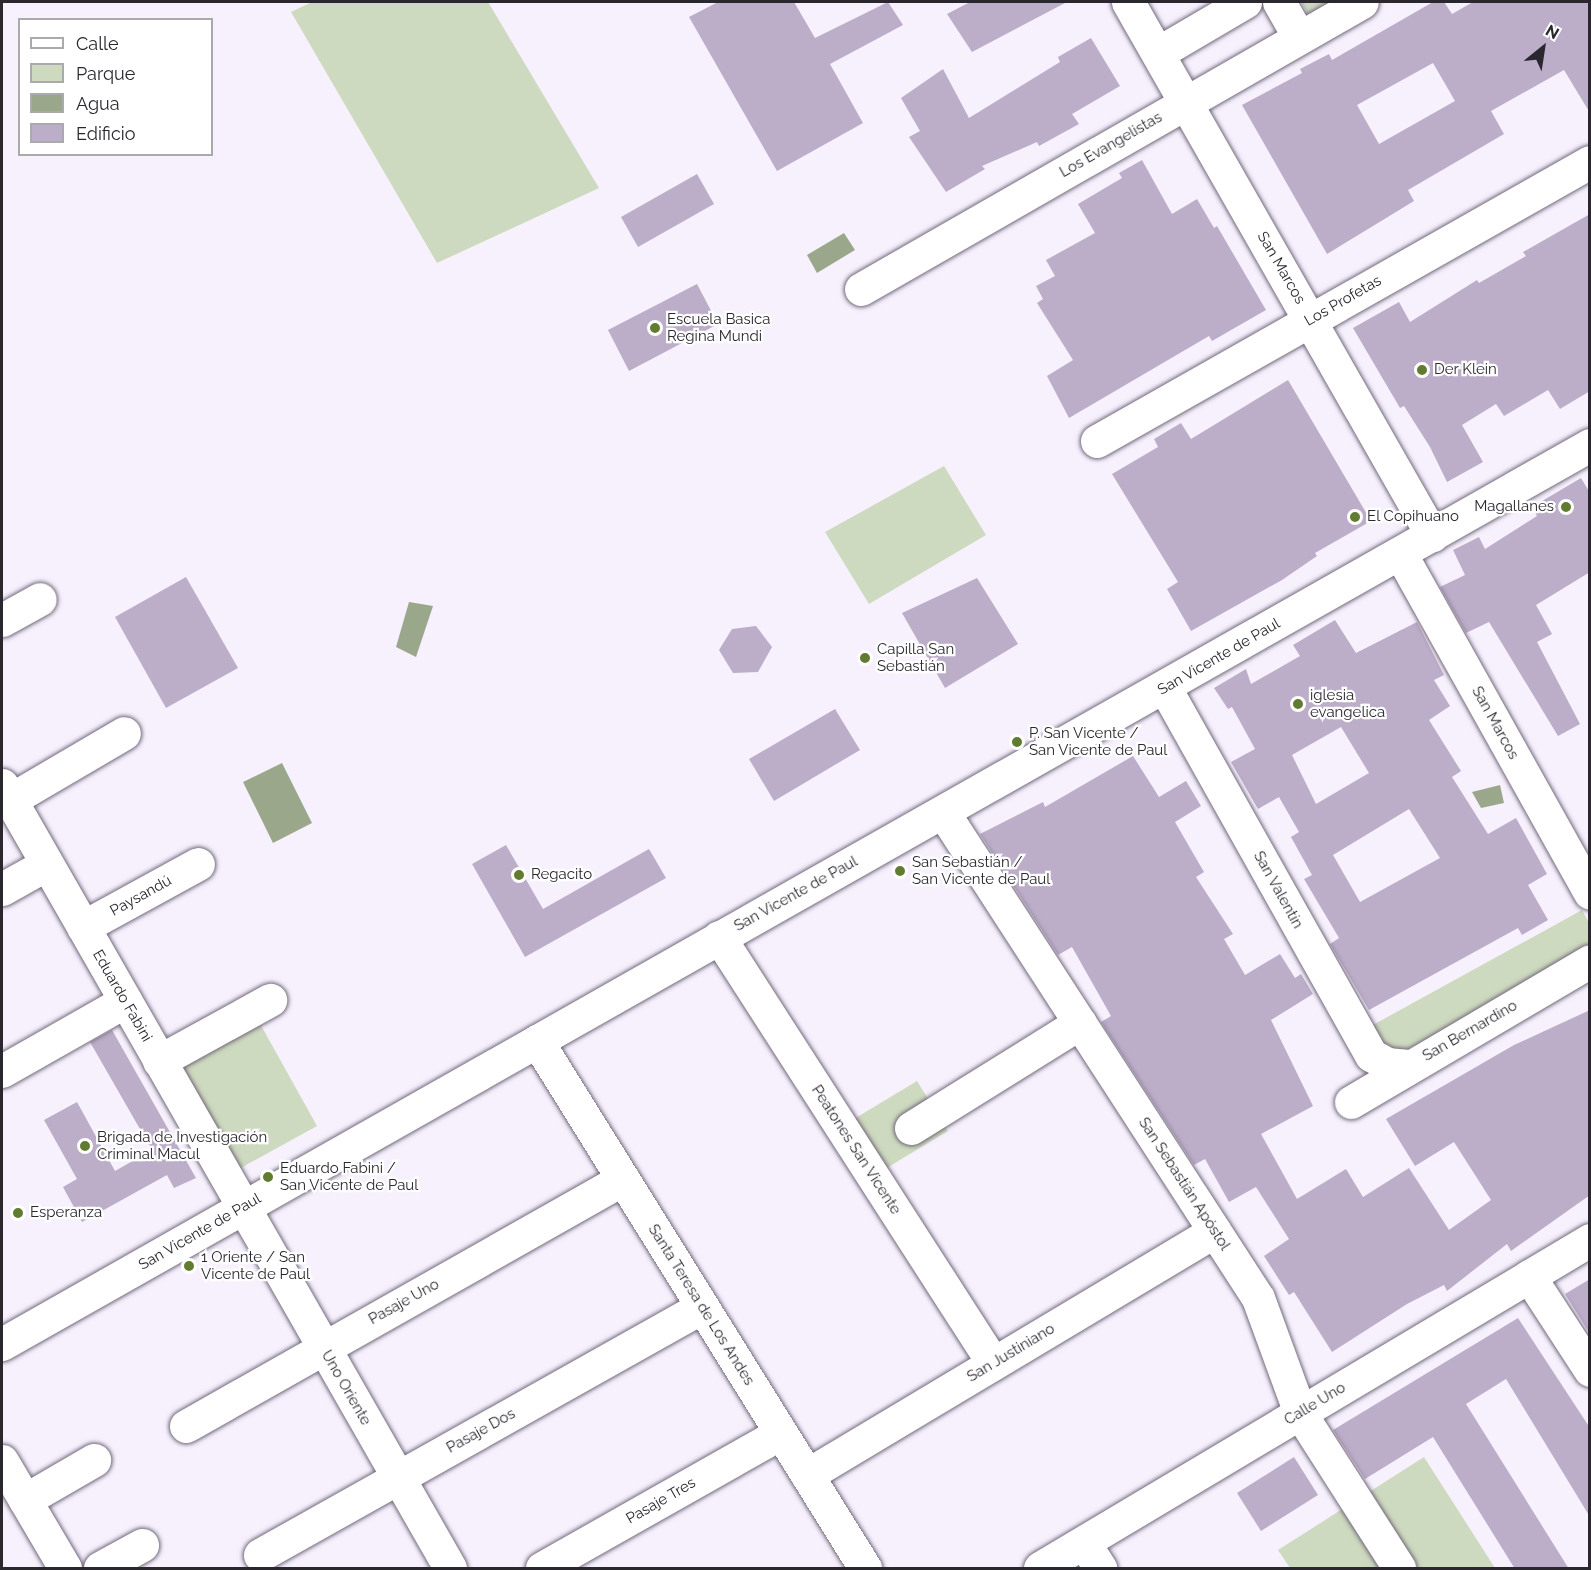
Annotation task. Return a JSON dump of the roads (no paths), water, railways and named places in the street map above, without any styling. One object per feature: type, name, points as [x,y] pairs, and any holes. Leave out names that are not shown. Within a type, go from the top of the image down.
[{"type":"street","name":"San Marcos","points":[[1128,2],[1432,535]]},
{"type":"street","points":[[1158,53],[1245,2]]},
{"type":"street","points":[[1279,2],[1299,37]]},
{"type":"street","name":"Los Evangelistas","points":[[861,289],[1362,2]]},
{"type":"street","name":"Los Profetas","points":[[1097,441],[1590,162]]},
{"type":"street","name":"San Vicente de Paul","points":[[2,1344],[719,937],[1165,688],[1590,445]]},
{"type":"street","name":"San Marcos","points":[[1400,554],[1590,893]]},
{"type":"street","points":[[2,620],[40,599]]},
{"type":"street","name":"San Valentín","points":[[1165,688],[1371,1056],[1387,1064],[1411,1066]]},
{"type":"street","points":[[6,793],[124,733]]},
{"type":"street","name":"Eduardo Fabini","points":[[6,793],[243,1207]]},
{"type":"street","name":"San Sebastián Apóstol","points":[[943,812],[1214,1231],[1270,1324],[1300,1413],[1399,1569]]},
{"type":"street","points":[[2,889],[47,864]]},
{"type":"street","name":"Paysandú","points":[[83,927],[198,864]]},
{"type":"street","name":"Peatones San Vicente","points":[[719,937],[993,1363]]},
{"type":"street","name":"San Bernardino","points":[[1351,1102],[1590,961]]},
{"type":"street","points":[[159,1061],[270,1000]]},
{"type":"street","points":[[2,1071],[125,1002]]},
{"type":"street","points":[[911,1128],[1080,1023]]},
{"type":"street","name":"Santa Teresa de Los Andes","points":[[537,1041],[807,1475],[857,1566]]},
{"type":"street","name":"Pasaje Uno","points":[[186,1426],[623,1179]]},
{"type":"street","name":"Uno Oriente","points":[[243,1207],[450,1569]]},
{"type":"street","name":"San Justiniano","points":[[807,1475],[1214,1231]]},
{"type":"street","name":"Calle Uno","points":[[1040,1569],[1092,1556],[1300,1413],[1590,1240]]},
{"type":"street","points":[[1529,1276],[1590,1370]]},
{"type":"street","name":"Pasaje Dos","points":[[260,1555],[702,1307]]},
{"type":"street","name":"Pasaje Tres","points":[[542,1569],[781,1433]]},
{"type":"street","points":[[25,1500],[94,1460]]},
{"type":"street","points":[[2,1461],[65,1569]]},
{"type":"street","points":[[100,1569],[142,1545]]},
{"type":"water","points":[[844,233],[855,250],[817,273],[807,255]]},
{"type":"water","points":[[409,602],[433,606],[416,657],[396,647]]},
{"type":"water","points":[[282,763],[312,823],[273,843],[243,782]]},
{"type":"water","points":[[1500,785],[1504,803],[1481,808],[1472,792]]},
{"type":"place","name":"Escuela Basica Regina Mundi","points":[[655,328]]},
{"type":"place","name":"Der Klein","points":[[1422,370]]},
{"type":"place","name":"Magallanes","points":[[1566,507]]},
{"type":"place","name":"El Copihuano","points":[[1355,517]]},
{"type":"place","name":"Capilla San Sebastián","points":[[865,658]]},
{"type":"place","name":"iglesia evangelica","points":[[1298,704]]},
{"type":"place","name":"P. San Vicente / San Vicente de Paul","points":[[1017,742]]},
{"type":"place","name":"San Sebastián / San Vicente de Paul","points":[[900,871]]},
{"type":"place","name":"Regacito","points":[[519,875]]},
{"type":"place","name":"Brigada de Investigación Criminal Macul","points":[[85,1146]]},
{"type":"place","name":"Eduardo Fabini / San Vicente de Paul","points":[[268,1177]]},
{"type":"place","name":"Esperanza","points":[[18,1213]]},
{"type":"place","name":"1 Oriente / San Vicente de Paul","points":[[189,1266]]}]
